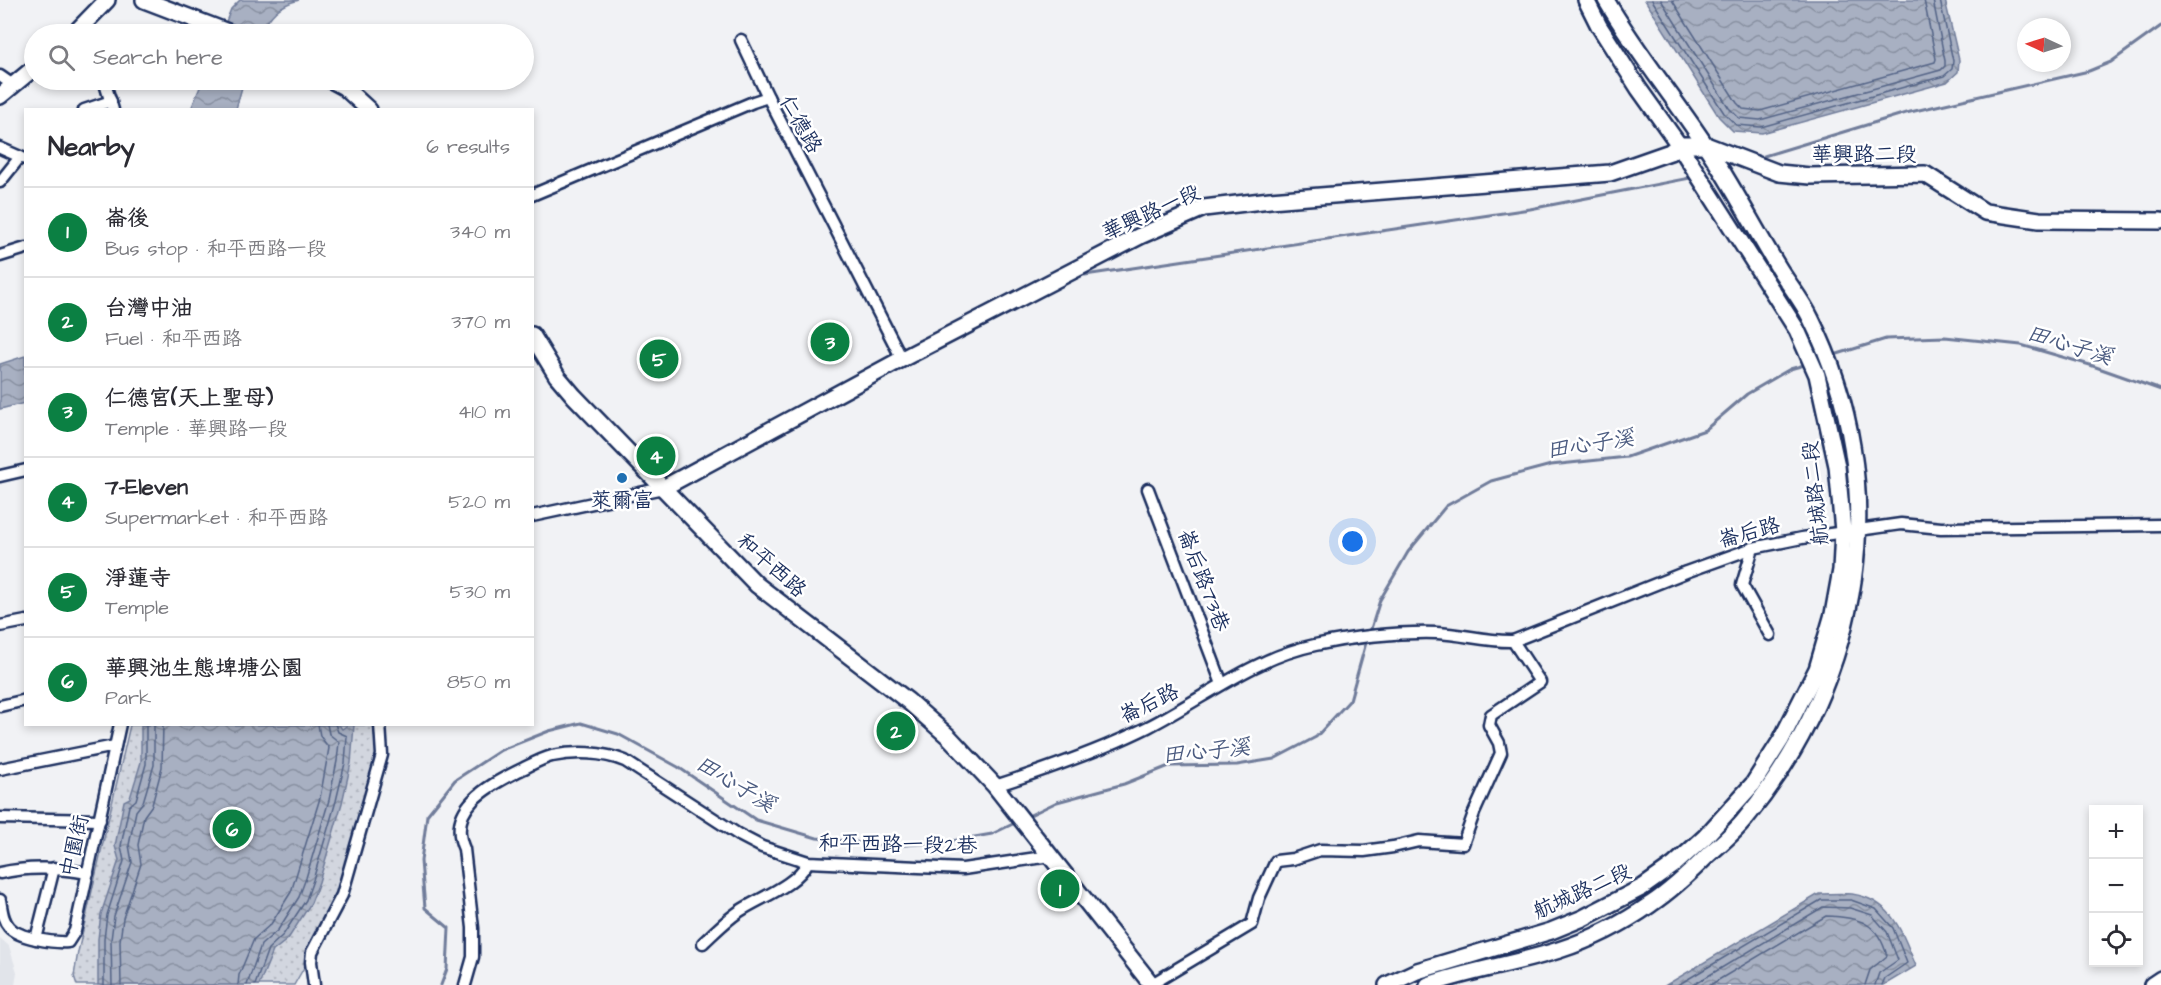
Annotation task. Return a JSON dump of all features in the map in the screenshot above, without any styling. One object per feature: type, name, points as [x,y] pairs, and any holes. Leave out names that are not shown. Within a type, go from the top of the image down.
[{"type":"street","points":[[84,24],[107,0]]},
{"type":"street","points":[[144,0],[208,24]]},
{"type":"street","name":"航城路二段","points":[[1387,985],[1418,971],[1551,931],[1583,918],[1643,887],[1674,866],[1705,837],[1753,784],[1781,740],[1817,669],[1833,614],[1841,570],[1843,531],[1837,466],[1817,375],[1798,332],[1679,145],[1633,80],[1599,26],[1587,0]]},
{"type":"street","name":"航城路二段","points":[[1428,985],[1561,950],[1605,930],[1651,904],[1695,868],[1745,820],[1781,772],[1802,736],[1828,682],[1843,635],[1853,590],[1859,529],[1855,470],[1845,404],[1832,366],[1815,327],[1706,145],[1625,33],[1606,0]]},
{"type":"street","points":[[741,40],[768,97]]},
{"type":"street","points":[[0,76],[13,85]]},
{"type":"street","points":[[0,96],[24,76]]},
{"type":"street","points":[[95,108],[112,105],[107,90]]},
{"type":"street","points":[[347,90],[367,108]]},
{"type":"street","name":"仁德路","points":[[534,194],[768,97],[902,359]]},
{"type":"street","name":"華興路一段","points":[[663,488],[902,359],[1140,236],[1204,207],[1610,173],[1670,152],[1679,145],[1706,145]]},
{"type":"street","name":"華興路二段","points":[[1706,145],[1779,173],[1810,176],[1925,174],[1985,212],[2039,220],[2161,221]]},
{"type":"street","points":[[0,148],[23,158],[0,182]]},
{"type":"street","points":[[0,256],[24,249]]},
{"type":"street","name":"和平西路","points":[[535,345],[574,396],[757,585],[908,701],[949,737],[995,786],[1152,985]]},
{"type":"street","points":[[0,476],[24,470]]},
{"type":"street","points":[[534,516],[663,488]]},
{"type":"street","name":"崙后路73巷","points":[[1149,489],[1222,684]]},
{"type":"street","name":"崙后路","points":[[995,786],[1146,728],[1222,684],[1270,660],[1315,645],[1398,634],[1439,633],[1497,642],[1514,641],[1686,572],[1753,548],[1843,531],[1900,524],[1941,528],[2161,525]]},
{"type":"street","points":[[1753,548],[1742,585],[1770,635]]},
{"type":"street","points":[[0,626],[24,621]]},
{"type":"street","points":[[1152,985],[1252,924],[1259,898],[1276,861],[1293,859],[1320,850],[1364,851],[1419,841],[1463,844],[1501,753],[1499,743],[1488,725],[1491,715],[1540,682],[1514,641]]},
{"type":"street","points":[[0,706],[24,700]]},
{"type":"street","name":"中園街","points":[[36,939],[56,943],[68,942],[75,931],[120,726]]},
{"type":"street","points":[[314,985],[312,952],[342,895],[382,755],[380,726]]},
{"type":"street","points":[[0,769],[116,746]]},
{"type":"street","name":"和平西路一段2巷","points":[[465,985],[473,957],[473,928],[460,822],[468,806],[481,791],[543,759],[561,755],[598,754],[618,758],[739,835],[762,847],[808,862],[963,869],[1050,856]]},
{"type":"street","points":[[0,818],[100,820]]},
{"type":"street","points":[[703,943],[742,909],[774,892],[803,871],[808,862]]},
{"type":"street","points":[[0,873],[22,868],[54,868],[88,873]]},
{"type":"street","points":[[0,900],[3,917],[10,929],[36,939],[54,868]]},
{"type":"street","points":[[2152,985],[2161,979]]},
{"type":"shaded area","points":[[130,726],[377,726],[376,766],[341,892],[294,985],[77,985],[74,976]]},
{"type":"shaded area","points":[[0,938],[9,946],[17,972],[15,985],[0,985]]},
{"type":"water","points":[[240,0],[299,0],[276,12],[266,24],[225,24],[231,9]]},
{"type":"water","points":[[1645,0],[1945,0],[1959,60],[1958,72],[1947,82],[1762,133],[1733,131],[1719,117]]},
{"type":"water","points":[[199,90],[241,90],[236,108],[191,108]]},
{"type":"water","points":[[24,356],[24,403],[0,409],[0,364]]},
{"type":"water","points":[[141,726],[340,726],[342,729],[346,726],[354,726],[351,763],[319,882],[311,903],[288,939],[273,951],[259,985],[98,985],[98,939],[101,914],[119,860],[115,846],[124,801],[130,798],[141,762]]},
{"type":"water","points":[[1819,894],[1852,894],[1866,897],[1877,903],[1894,920],[1916,966],[1884,985],[1666,985]]},
{"type":"waterway","points":[[1764,156],[1906,113],[2089,71],[2111,62],[2161,26]]},
{"type":"waterway","points":[[1085,275],[1530,209],[1690,178]]},
{"type":"waterway","name":"田心子溪","points":[[1831,356],[1886,339],[1945,337],[2021,345],[2090,365],[2161,390]]},
{"type":"waterway","name":"田心子溪","points":[[1370,632],[1380,600],[1408,552],[1446,506],[1491,481],[1551,465],[1627,457],[1705,430],[1747,394],[1790,369],[1808,364]]},
{"type":"waterway","name":"田心子溪","points":[[1026,817],[1057,802],[1124,784],[1169,766],[1237,765],[1274,759],[1316,737],[1350,700],[1367,639]]},
{"type":"waterway","name":"田心子溪","points":[[441,985],[447,969],[449,928],[425,908],[421,861],[427,815],[455,780],[501,750],[549,731],[581,723],[618,734],[678,767],[756,820],[817,838],[891,846],[946,842],[992,834],[1017,822]]},
{"type":"place","name":"仁德宮(天上聖母)","points":[[830,342]]},
{"type":"place","name":"淨蓮寺","points":[[659,359]]},
{"type":"place","name":"7-Eleven","points":[[656,456]]},
{"type":"place","name":"萊爾富","points":[[622,478]]},
{"type":"place","name":"台灣中油","points":[[896,731]]},
{"type":"place","name":"華興池生態埤塘公園","points":[[232,829]]},
{"type":"place","name":"崙後","points":[[1060,889]]}]
